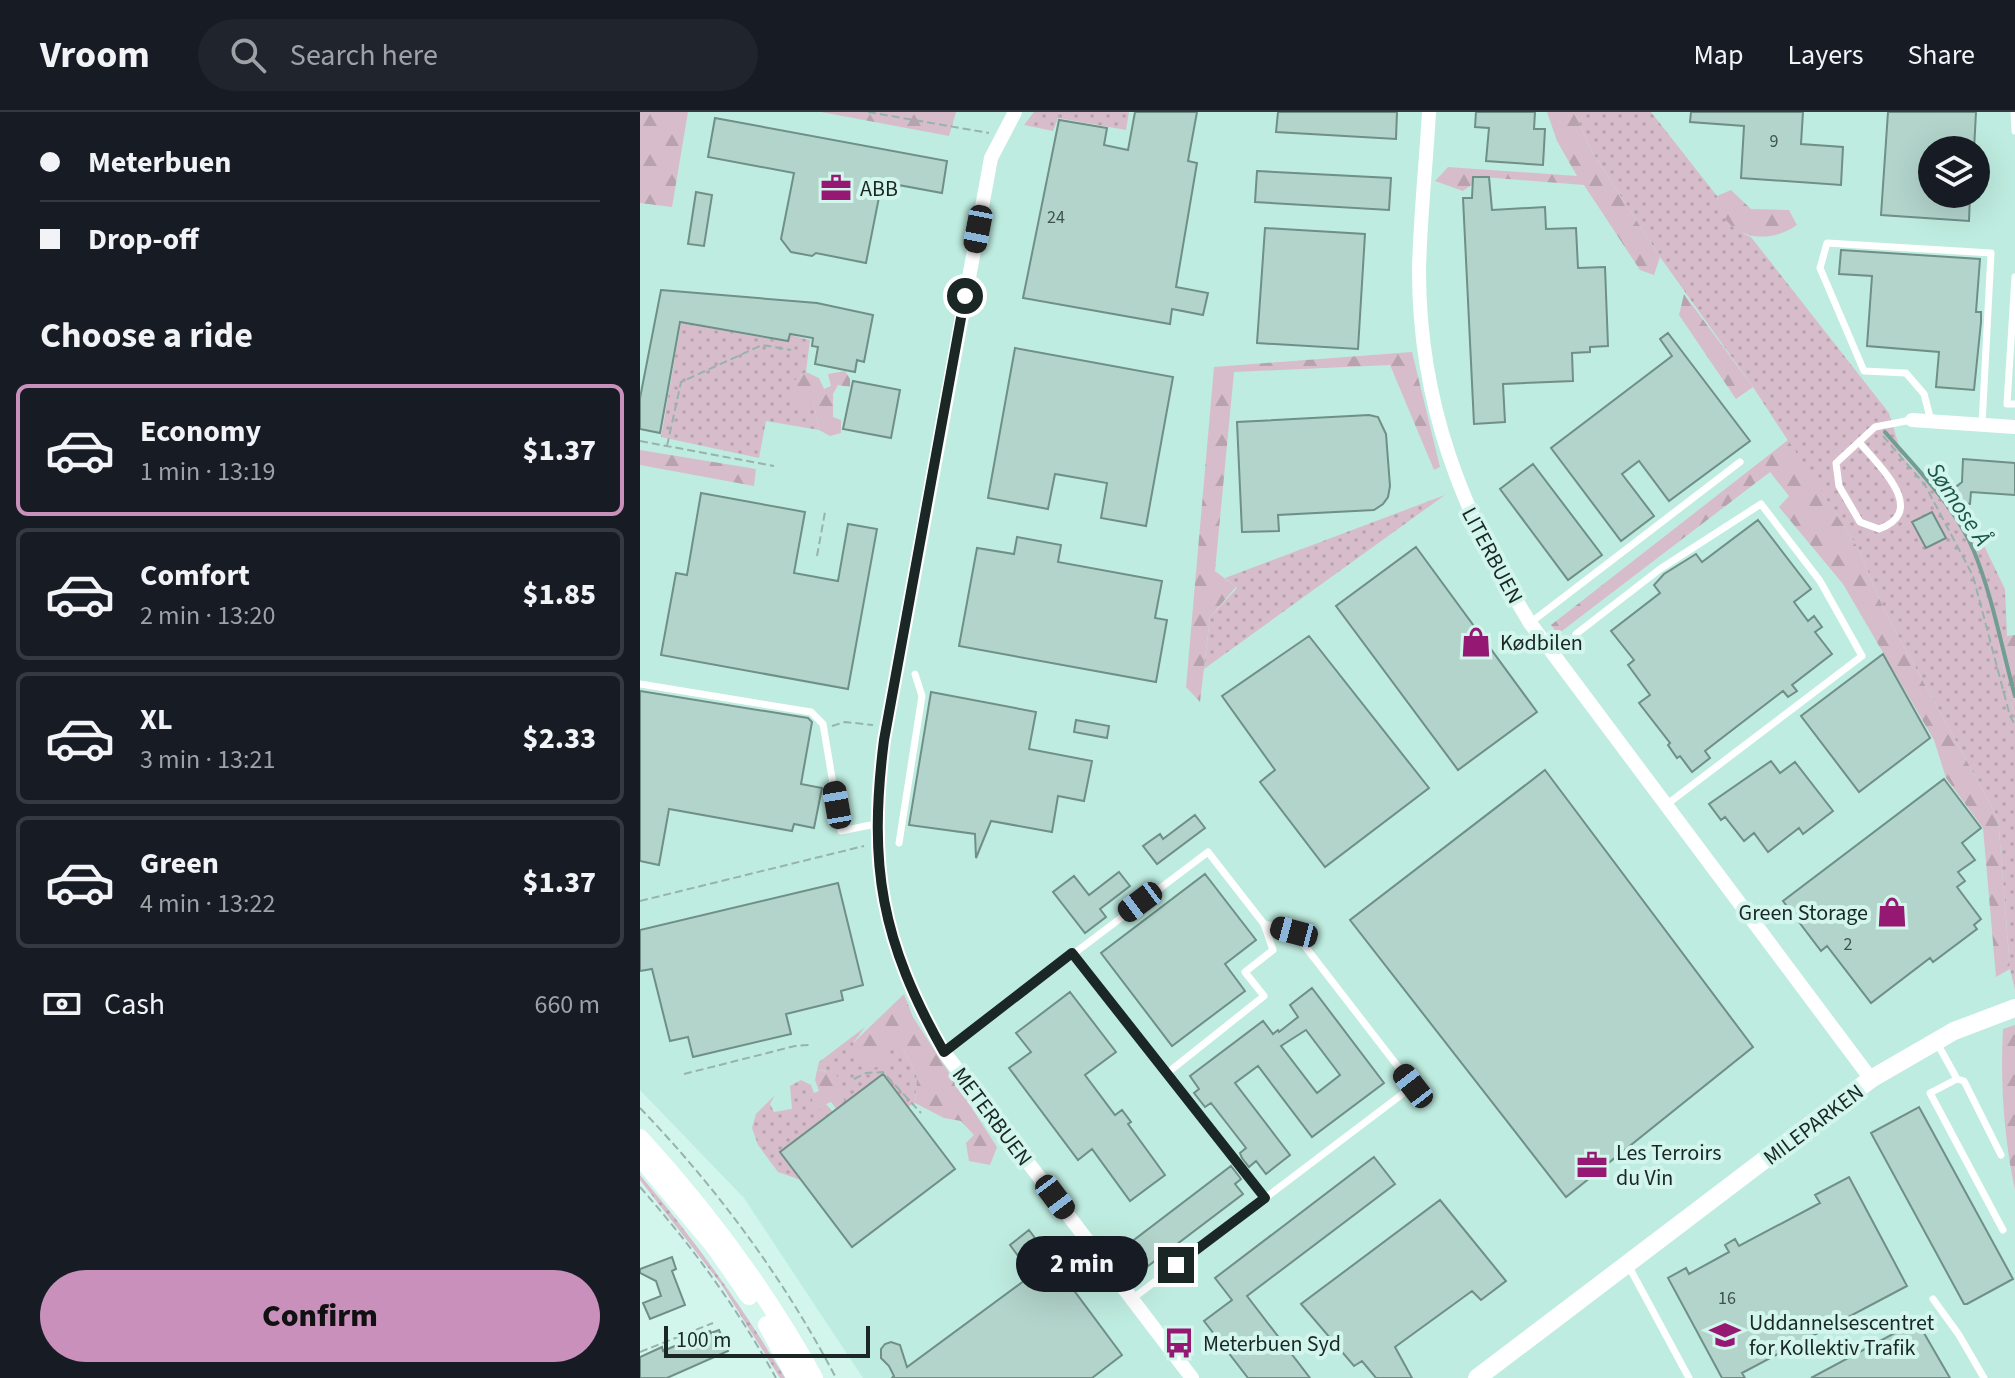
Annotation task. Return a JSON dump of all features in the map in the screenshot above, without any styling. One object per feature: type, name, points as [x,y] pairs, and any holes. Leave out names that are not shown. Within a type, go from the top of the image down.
[{"type":"street","name":"METERBUEN","points":[[1015,112],[991,158],[886,727],[876,824],[882,901],[897,954],[920,1009],[944,1052],[1192,1378]]},
{"type":"street","name":"LITERBUEN","points":[[1429,112],[1419,271],[1422,322],[1430,382],[1444,441],[1463,499],[1496,567],[1530,623],[1871,1079]]},
{"type":"street","points":[[1912,420],[2015,427]]},
{"type":"street","name":"MILEPARKEN","points":[[1477,1378],[1871,1079],[1954,1031],[2015,1008]]},
{"type":"street","points":[[640,1138],[726,1240],[814,1378]]},
{"type":"street","points":[[640,1157],[715,1247],[756,1306],[796,1378]]},
{"type":"lane","points":[[2014,112],[2015,131]]},
{"type":"lane","points":[[1931,421],[1924,394],[1906,373],[1864,371],[1820,268],[1827,243],[1991,253],[1982,425]]},
{"type":"lane","points":[[2015,277],[2007,404],[2015,404]]},
{"type":"lane","points":[[1859,442],[1902,499],[1902,512],[1894,524],[1879,529],[1860,522],[1839,486],[1836,463],[1875,427],[1912,420]]},
{"type":"lane","points":[[1530,623],[1740,462]]},
{"type":"lane","points":[[1576,634],[1660,569],[1761,504],[1820,581],[1862,656],[1666,805]]},
{"type":"lane","points":[[899,843],[922,696],[915,674]]},
{"type":"lane","points":[[640,684],[811,712],[823,728],[841,831],[876,824]]},
{"type":"lane","points":[[944,1052],[1208,852],[1264,924],[1273,950],[1245,972],[1264,996],[1166,1074]]},
{"type":"lane","points":[[1132,1299],[1413,1086],[1294,932],[1264,924]]},
{"type":"lane","points":[[1072,953],[1265,1198]]},
{"type":"lane","points":[[1936,1041],[1957,1079]]},
{"type":"lane","points":[[2001,1155],[1964,1081],[1957,1079],[1930,1093],[2003,1230]]},
{"type":"lane","points":[[1628,1265],[1689,1378]]},
{"type":"lane","points":[[1933,1299],[1984,1378]]},
{"type":"path","points":[[868,112],[1001,136]]},
{"type":"path","points":[[667,446],[681,382],[762,345],[791,350]]},
{"type":"path","points":[[1875,427],[1925,485],[1973,576],[2015,725]]},
{"type":"path","points":[[640,441],[774,466]]},
{"type":"path","points":[[817,556],[825,512]]},
{"type":"path","points":[[823,728],[845,722],[886,727]]},
{"type":"path","points":[[640,901],[876,844]]},
{"type":"path","points":[[684,1074],[809,1045]]},
{"type":"path","points":[[854,1079],[866,1073],[883,1072],[921,1113]]},
{"type":"path","points":[[640,1187],[676,1228],[728,1299],[776,1378]]},
{"type":"path","points":[[640,1352],[713,1323]]},
{"type":"shaded area","points":[[647,112],[2015,112],[2015,1378],[863,1378],[744,1198],[640,1090],[640,149]]},
{"type":"green space","points":[[640,112],[688,112],[672,207],[640,203]]},
{"type":"green space","points":[[821,112],[956,112],[949,136]]},
{"type":"green space","points":[[1034,112],[1129,112],[1126,130],[1058,118],[1053,131],[1024,125]]},
{"type":"green space","points":[[1547,112],[1574,112],[1592,152],[1660,257],[1654,275],[1640,270],[1584,185],[1483,177],[1463,191],[1435,181],[1448,167],[1577,176],[1557,141]]},
{"type":"green space","points":[[1574,112],[1651,112],[1717,196],[1728,221],[1751,237],[1889,413],[1902,456],[1946,504],[1977,531],[2005,589],[2007,636],[1999,646],[2015,720],[2015,990],[2010,969],[1998,818],[1885,612],[1858,548],[1753,387],[1660,257],[1592,152]]},
{"type":"green space","points":[[1731,190],[1751,209],[1789,210],[1797,225],[1785,232],[1759,237],[1736,229],[1727,221],[1717,196]]},
{"type":"green space","points":[[1684,294],[1753,387],[1736,399],[1679,315]]},
{"type":"green space","points":[[681,323],[788,342],[790,335],[810,340],[806,372],[793,382],[813,400],[819,430],[766,421],[759,458],[661,437]]},
{"type":"green space","points":[[1412,352],[1440,467],[1434,470],[1390,365],[1234,372],[1215,571],[1236,587],[1210,617],[1200,702],[1186,687],[1214,367]]},
{"type":"green space","points":[[845,371],[850,387],[838,385],[833,394],[833,417],[841,420],[841,433],[830,436],[819,430],[813,401],[806,407],[787,400],[793,382],[806,372],[819,378],[824,389],[831,386],[828,374]]},
{"type":"green space","points":[[1788,440],[1858,548],[1885,612],[1998,818],[2010,969],[1996,977],[1983,828],[1946,778],[1934,740],[1843,584],[1779,507],[1789,496],[1770,472],[1558,634],[1551,625]]},
{"type":"green space","points":[[640,450],[756,469],[754,486],[640,465]]},
{"type":"green space","points":[[1445,495],[1204,669],[1210,617],[1237,588],[1225,578]]},
{"type":"green space","points":[[2015,635],[2015,720],[1999,646],[2007,636]]},
{"type":"green space","points":[[904,994],[913,1017],[997,1147],[990,1165],[969,1161],[966,1143],[974,1135],[961,1121],[944,1118],[915,1103],[917,1077],[903,1048],[891,1048],[885,1065],[868,1069],[856,1065],[853,1043]]},
{"type":"green space","points":[[2015,1025],[2015,1190],[2006,1130],[2002,1069],[2003,1029]]},
{"type":"green space","points":[[865,1027],[853,1043],[903,1048],[917,1077],[915,1103],[908,1107],[883,1075],[845,1103],[826,1071],[817,1070],[819,1062]]},
{"type":"green space","points":[[817,1070],[836,1073],[845,1103],[837,1110],[831,1102],[822,1110],[814,1108],[811,1094],[819,1091],[815,1080]]},
{"type":"green space","points":[[801,1080],[811,1085],[814,1093],[811,1095],[833,1112],[780,1152],[801,1180],[778,1172],[758,1145],[752,1128],[756,1114],[775,1095],[770,1104],[774,1112],[792,1109],[790,1086]]},
{"type":"green space","points":[[640,1175],[717,1274],[785,1378],[780,1378],[721,1284],[640,1180]]},
{"type":"building","points":[[1135,112],[1197,112],[1188,161],[1197,163],[1176,287],[1208,293],[1203,315],[1172,309],[1170,324],[1023,298],[1059,120],[1107,128],[1104,145],[1128,150]]},
{"type":"building","points":[[1278,112],[1397,112],[1396,139],[1276,132]]},
{"type":"building","points":[[1476,112],[1535,112],[1534,129],[1545,129],[1543,165],[1486,161],[1489,128],[1475,127]]},
{"type":"building","points":[[1691,112],[1803,112],[1801,144],[1843,147],[1841,185],[1741,178],[1744,126],[1690,122]]},
{"type":"building","points":[[1888,112],[1976,112],[1975,136],[1918,136],[1918,208],[1969,208],[1969,221],[1881,215]]},
{"type":"building","name":"ABB","points":[[715,118],[947,161],[942,193],[882,182],[866,263],[816,253],[812,256],[791,252],[781,239],[794,173],[708,157]]},
{"type":"building","points":[[1257,171],[1391,178],[1389,210],[1255,202]]},
{"type":"building","points":[[1473,177],[1489,177],[1492,210],[1545,207],[1546,229],[1576,228],[1578,268],[1605,267],[1608,346],[1590,347],[1590,352],[1572,353],[1573,381],[1503,384],[1505,422],[1474,424],[1463,198],[1472,198]]},
{"type":"building","points":[[696,192],[712,195],[704,246],[688,244]]},
{"type":"building","points":[[1265,228],[1365,234],[1358,349],[1257,343]]},
{"type":"building","points":[[1841,250],[1980,259],[1976,312],[1981,312],[1981,322],[1974,390],[1936,387],[1939,352],[1867,346],[1872,276],[1839,274]]},
{"type":"building","points":[[661,290],[817,303],[873,315],[864,362],[857,360],[855,372],[815,364],[818,347],[812,346],[813,338],[790,334],[788,341],[680,322],[660,433],[640,429],[640,398]]},
{"type":"building","points":[[1668,333],[1750,441],[1669,501],[1639,461],[1622,474],[1654,516],[1621,541],[1551,448],[1672,356],[1660,339]]},
{"type":"building","points":[[1015,348],[1173,377],[1146,526],[1101,518],[1107,483],[1055,474],[1048,509],[988,498]]},
{"type":"building","points":[[853,381],[900,390],[891,438],[843,429]]},
{"type":"building","points":[[1378,417],[1386,434],[1390,486],[1383,504],[1374,510],[1278,515],[1279,531],[1242,532],[1237,422]]},
{"type":"building","points":[[1963,459],[2015,463],[2015,495],[1971,492],[1970,504],[1961,503],[1951,491],[1962,482]]},
{"type":"building","points":[[1533,464],[1602,555],[1568,580],[1500,489]]},
{"type":"building","points":[[701,493],[805,512],[794,573],[838,581],[848,524],[877,529],[848,689],[661,655],[676,573],[687,575]]},
{"type":"building","points":[[1932,512],[1946,538],[1926,548],[1912,522]]},
{"type":"building","points":[[1758,520],[1811,589],[1794,602],[1808,621],[1814,616],[1822,627],[1815,632],[1832,654],[1792,685],[1797,691],[1788,697],[1783,691],[1705,751],[1710,758],[1692,772],[1680,756],[1677,758],[1668,745],[1670,743],[1639,703],[1650,695],[1628,665],[1634,660],[1611,631],[1660,593],[1654,585],[1664,574],[1696,554],[1702,562]]},
{"type":"building","points":[[1017,537],[1061,545],[1058,562],[1162,581],[1155,618],[1167,620],[1156,682],[959,646],[977,548],[1014,554]]},
{"type":"building","points":[[1416,547],[1537,712],[1458,770],[1336,606]]},
{"type":"building","points":[[1309,636],[1429,788],[1325,867],[1260,782],[1275,770],[1222,696]]},
{"type":"building","points":[[1883,654],[1930,738],[1859,792],[1801,716]]},
{"type":"building","points":[[640,691],[808,718],[812,722],[801,784],[822,788],[814,828],[794,824],[792,831],[669,809],[659,865],[640,861]]},
{"type":"building","points":[[931,692],[1036,712],[1029,749],[1092,761],[1084,801],[1058,796],[1052,832],[991,821],[976,858],[975,834],[909,825]]},
{"type":"building","points":[[1076,720],[1109,726],[1107,738],[1074,732]]},
{"type":"building","points":[[1771,761],[1780,773],[1795,762],[1833,811],[1803,834],[1799,828],[1768,852],[1754,833],[1744,841],[1725,817],[1721,820],[1709,804]]},
{"type":"building","points":[[1545,770],[1753,1047],[1566,1197],[1350,920]]},
{"type":"building","points":[[1944,779],[1981,828],[1962,843],[1975,860],[1958,872],[1965,881],[1957,887],[1981,919],[1974,925],[1977,929],[1933,962],[1930,958],[1871,1003],[1827,946],[1821,951],[1783,901]]},
{"type":"building","points":[[1195,815],[1205,828],[1157,864],[1143,846],[1160,834],[1163,839]]},
{"type":"building","points":[[1119,872],[1130,886],[1100,909],[1106,917],[1085,933],[1053,892],[1074,876],[1089,895]]},
{"type":"building","points":[[1205,874],[1256,940],[1225,964],[1245,991],[1172,1046],[1101,953]]},
{"type":"building","points":[[838,883],[863,985],[841,991],[843,1000],[786,1014],[791,1034],[693,1057],[688,1037],[670,1041],[652,969],[640,971],[640,930]]},
{"type":"building","points":[[1312,988],[1384,1083],[1312,1137],[1258,1066],[1235,1083],[1290,1155],[1266,1174],[1256,1161],[1249,1167],[1242,1158],[1240,1153],[1246,1148],[1211,1103],[1205,1107],[1194,1093],[1199,1089],[1190,1076],[1263,1021],[1273,1034],[1279,1032],[1298,1017],[1290,1005]],"holes":[[[1306,1030],[1340,1075],[1317,1093],[1281,1046]]]},
{"type":"building","points":[[1070,992],[1116,1052],[1085,1075],[1115,1115],[1122,1110],[1131,1122],[1128,1124],[1165,1175],[1130,1201],[1092,1149],[1078,1160],[1009,1068],[1031,1052],[1016,1033]]},
{"type":"building","points":[[883,1074],[955,1169],[852,1247],[780,1152]]},
{"type":"building","points":[[1919,1107],[2013,1279],[1967,1304],[1964,1304],[1871,1133]]},
{"type":"building","points":[[1374,1157],[1395,1184],[1247,1296],[1310,1378],[1248,1378],[1204,1321],[1232,1300],[1215,1278]]},
{"type":"building","points":[[1231,1166],[1241,1179],[1235,1184],[1243,1194],[1148,1266],[1130,1243]]},
{"type":"building","points":[[1849,1177],[1907,1286],[1742,1373],[1745,1378],[1722,1378],[1668,1278],[1686,1268],[1689,1274],[1729,1252],[1725,1245],[1735,1239],[1739,1246],[1820,1203],[1815,1195]]},
{"type":"building","points":[[1440,1200],[1506,1281],[1481,1300],[1472,1291],[1395,1347],[1412,1378],[1376,1378],[1362,1361],[1354,1366],[1301,1304]]},
{"type":"building","points":[[1029,1230],[1122,1355],[1092,1378],[892,1378],[894,1376],[889,1366],[881,1358],[881,1349],[885,1344],[900,1345],[907,1367],[1032,1275],[1010,1245]]},
{"type":"building","points":[[672,1257],[676,1269],[672,1271],[685,1305],[650,1319],[643,1303],[661,1296],[656,1281],[640,1273],[640,1269]]},
{"type":"building","points":[[1917,1321],[1950,1378],[1811,1378]]},
{"type":"building","points":[[719,1330],[728,1351],[667,1378],[640,1378],[640,1357]]},
{"type":"waterway","name":"Sømose Å","points":[[1885,432],[1945,502],[1973,549],[1991,603],[2015,696]]},
{"type":"place","name":"ABB","points":[[836,188]]},
{"type":"place","name":"Kødbilen","points":[[1476,642]]},
{"type":"place","name":"Green Storage","points":[[1892,912]]},
{"type":"place","name":"Les Terroirs du Vin","points":[[1592,1165]]},
{"type":"place","name":"Uddannelsescentret for Kollektiv Trafik","points":[[1725,1335]]},
{"type":"place","name":"Meterbuen Syd","points":[[1179,1343]]},
{"type":"route","points":[[965,296],[884,740],[876,824],[882,901],[897,954],[920,1009],[944,1052],[1072,953],[1265,1198],[1176,1265]]}]
